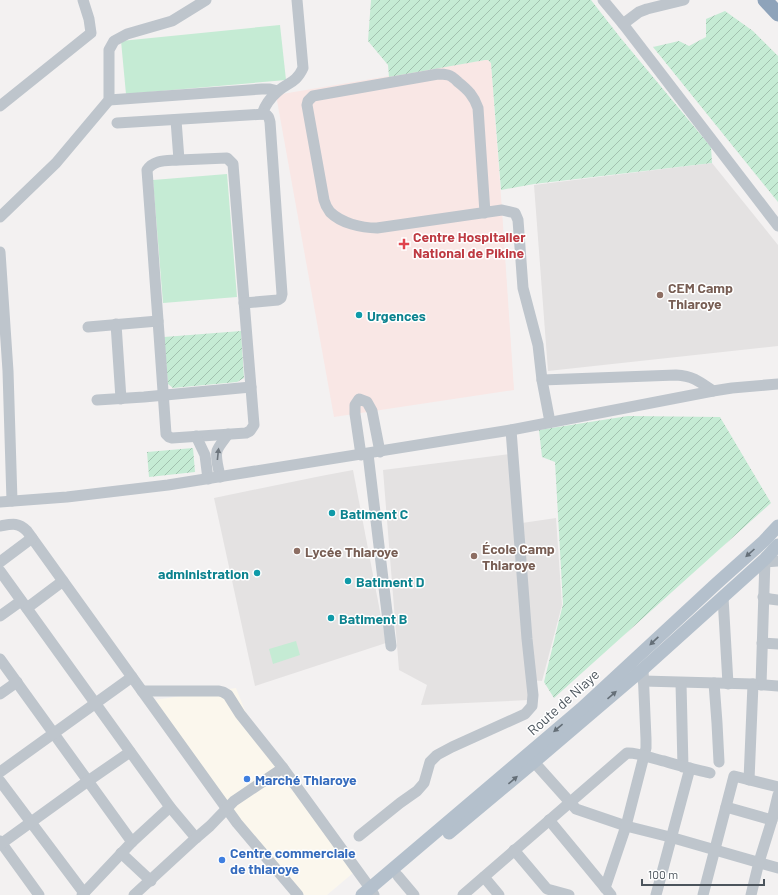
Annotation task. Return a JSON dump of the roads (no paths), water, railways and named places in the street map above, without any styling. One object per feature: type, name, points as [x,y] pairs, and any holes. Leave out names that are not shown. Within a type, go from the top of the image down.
[{"type":"highway","points":[[765,0],[778,14]]},
{"type":"main road","name":"Route de Niaye","points":[[397,873],[581,709],[764,541],[778,526]]},
{"type":"main road","name":"Route de Niaye","points":[[371,893],[643,675],[723,597],[765,560],[778,545]]},
{"type":"street","points":[[0,106],[91,33],[89,19],[83,0]]},
{"type":"street","points":[[0,217],[56,163],[109,100],[109,50],[114,41],[127,34],[172,21],[206,0]]},
{"type":"street","points":[[262,114],[266,104],[278,91],[295,80],[303,68],[297,0]]},
{"type":"street","points":[[603,0],[778,226]]},
{"type":"street","points":[[622,24],[643,10],[684,0]]},
{"type":"street","points":[[485,213],[478,108],[475,100],[466,88],[451,76],[438,74],[313,96],[308,101],[324,200],[330,211],[341,219],[363,227],[377,228],[485,213],[502,210],[515,213],[518,220],[523,288],[538,345],[542,380],[550,422]]},
{"type":"street","points":[[109,100],[262,89],[278,91]]},
{"type":"street","points":[[117,123],[262,114],[268,115],[270,122],[282,294],[281,298],[278,300],[244,303]]},
{"type":"street","points":[[176,120],[179,160]]},
{"type":"street","points":[[227,158],[233,164],[254,425],[250,431],[246,433],[172,438],[166,434],[147,170],[150,165],[156,162],[179,160],[227,158]]},
{"type":"street","points":[[0,252],[4,371],[12,501]]},
{"type":"street","points":[[88,327],[158,321]]},
{"type":"street","points":[[116,324],[121,399]]},
{"type":"street","points":[[542,380],[676,375],[687,376],[713,390]]},
{"type":"street","points":[[0,502],[115,492],[208,479],[511,430],[713,390],[778,384]]},
{"type":"street","points":[[97,400],[251,388]]},
{"type":"street","points":[[380,452],[372,411],[367,402],[359,399],[355,405],[355,414],[365,454],[391,646]]},
{"type":"street","points":[[359,836],[417,791],[424,783],[430,762],[437,755],[525,714],[532,706],[533,695],[526,639],[511,430]]},
{"type":"street","points":[[220,477],[217,450],[228,434]]},
{"type":"street","points":[[196,436],[205,455],[208,479]]},
{"type":"street","points":[[0,526],[15,524],[27,531],[244,832],[298,895]]},
{"type":"street","points":[[0,562],[32,538]]},
{"type":"street","points":[[749,780],[762,643],[765,560],[778,561]]},
{"type":"street","points":[[0,571],[170,807],[196,838]]},
{"type":"street","points":[[0,616],[63,582]]},
{"type":"street","points":[[723,597],[728,684]]},
{"type":"street","points":[[763,597],[778,600]]},
{"type":"street","points":[[762,643],[778,644]]},
{"type":"street","points":[[0,659],[132,842]]},
{"type":"street","points":[[608,891],[646,748],[643,675],[681,683],[757,684],[778,686]]},
{"type":"street","points":[[0,772],[132,677]]},
{"type":"street","points":[[0,694],[17,682]]},
{"type":"street","points":[[656,895],[686,768],[681,683]]},
{"type":"street","points":[[714,684],[719,762]]},
{"type":"street","points":[[142,691],[219,691],[228,694],[243,718],[283,768],[371,893]]},
{"type":"street","points":[[39,895],[1,842],[130,752]]},
{"type":"street","points":[[463,895],[626,753],[644,756],[710,773]]},
{"type":"street","points":[[534,762],[574,808],[578,810],[626,826],[778,868]]},
{"type":"street","points":[[134,895],[214,823],[238,798],[283,768]]},
{"type":"street","points":[[703,895],[734,776],[778,787]]},
{"type":"street","points":[[0,780],[83,894],[132,842],[170,807]]},
{"type":"street","points":[[751,895],[778,795]]},
{"type":"street","points":[[726,807],[772,820]]},
{"type":"street","points":[[550,820],[608,891]]},
{"type":"street","points":[[514,850],[546,892],[570,895]]},
{"type":"street","points":[[121,853],[151,881]]},
{"type":"street","points":[[397,873],[414,895]]},
{"type":"street","points":[[484,877],[499,895]]},
{"type":"place","name":"Centre Hospitalier National de Pikine","points":[[404,244]]},
{"type":"place","name":"CEM Camp Thiaroye","points":[[660,295]]},
{"type":"place","name":"Urgences","points":[[359,315]]},
{"type":"place","name":"Batiment C","points":[[332,513]]},
{"type":"place","name":"Lycée Thiaroye","points":[[297,551]]},
{"type":"place","name":"École Camp Thiaroye","points":[[474,556]]},
{"type":"place","name":"administration","points":[[257,573]]},
{"type":"place","name":"Batiment D","points":[[348,581]]},
{"type":"place","name":"Batiment B","points":[[331,618]]},
{"type":"place","name":"Marché Thiaroye","points":[[247,779]]},
{"type":"place","name":"Centre commerciale de thiaroye","points":[[222,860]]}]
